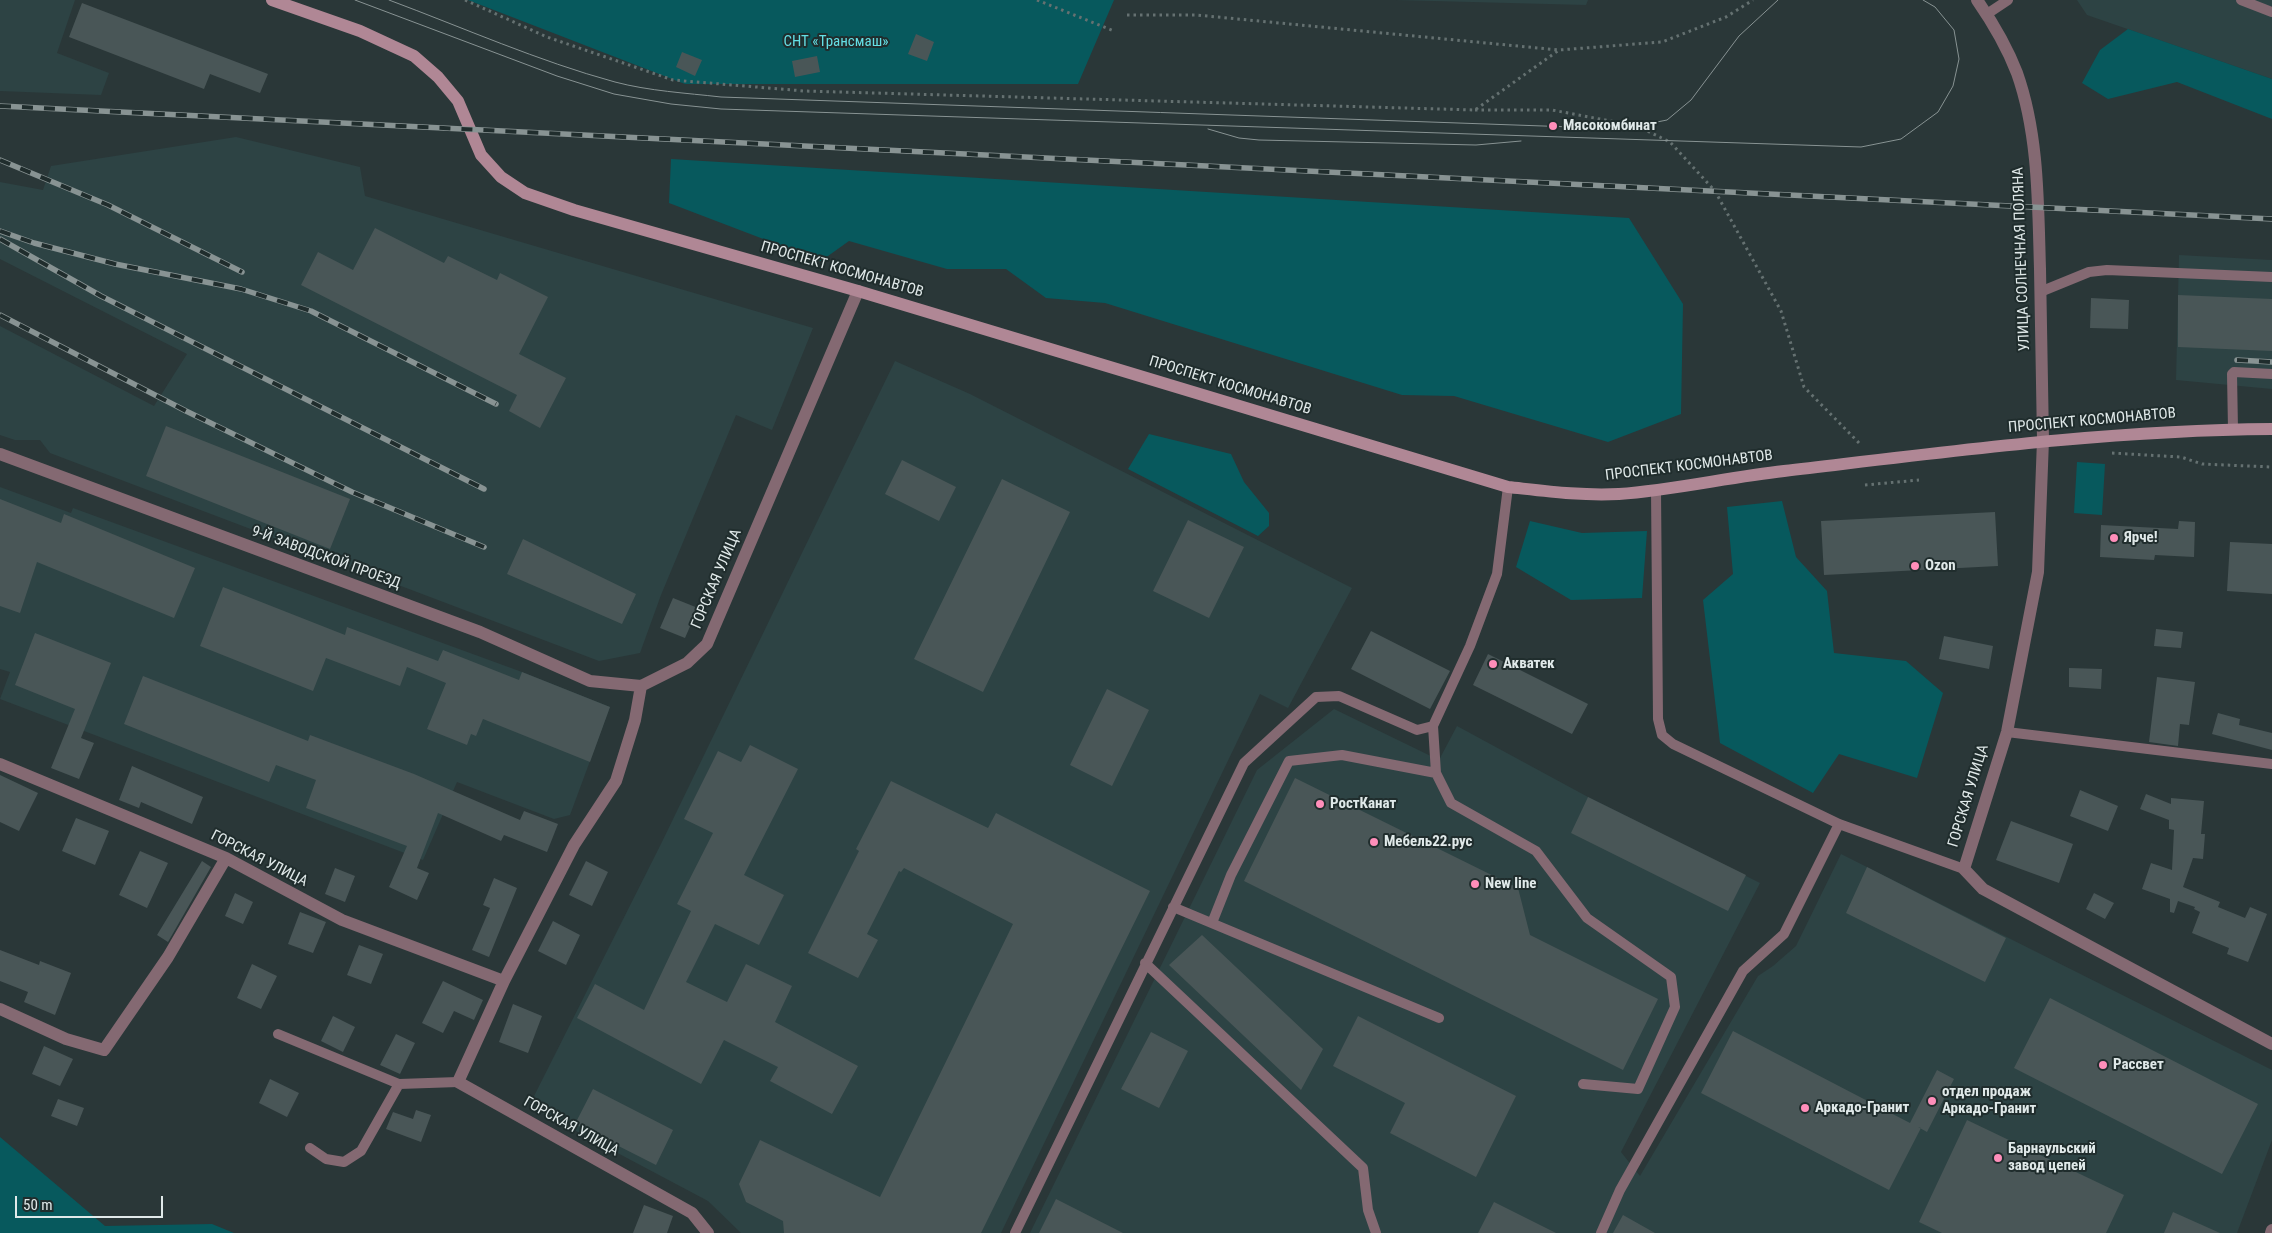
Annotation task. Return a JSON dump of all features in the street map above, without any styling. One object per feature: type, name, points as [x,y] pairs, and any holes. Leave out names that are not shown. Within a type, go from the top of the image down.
[{"type":"main road","name":"ПРОСПЕКТ КОСМОНАВТОВ","points":[[272,0],[360,31],[414,56],[438,77],[458,101],[481,155],[501,177],[525,193],[574,210],[858,291],[1508,487],[1569,494],[1619,494],[1780,471],[2043,440],[2180,430],[2272,429]]},
{"type":"street","name":"УЛИЦА СОЛНЕЧНАЯ ПОЛЯНА","points":[[1977,0],[1998,30],[2017,73],[2025,103],[2034,155],[2038,207],[2043,440]]},
{"type":"street","name":"ГОРСКАЯ УЛИЦА","points":[[641,686],[687,663],[707,644],[858,291]]},
{"type":"street","name":"ГОРСКАЯ УЛИЦА","points":[[2043,440],[2038,572],[2007,732],[1964,869],[1973,882],[1983,889],[2272,1044]]},
{"type":"street","name":"9-Й ЗАВОДСКОЙ ПРОЕЗД","points":[[0,454],[480,632],[590,681],[641,686]]},
{"type":"street","points":[[458,1082],[504,981],[574,845],[616,781],[635,720],[641,686]]},
{"type":"street","name":"ГОРСКАЯ УЛИЦА","points":[[0,764],[226,858],[342,920],[504,981]]},
{"type":"street","points":[[0,1009],[66,1039],[104,1050],[168,957],[226,858]]},
{"type":"street","name":"ГОРСКАЯ УЛИЦА","points":[[458,1082],[692,1213],[708,1233]]},
{"type":"lane","points":[[1987,14],[2008,0]]},
{"type":"lane","points":[[2241,0],[2272,12]]},
{"type":"lane","points":[[2040,292],[2089,272],[2106,270],[2272,277]]},
{"type":"lane","points":[[2233,429],[2232,374],[2234,372],[2272,374]]},
{"type":"lane","points":[[1508,487],[1497,574],[1470,646],[1433,726],[1436,773],[1451,803],[1536,851],[1587,918],[1671,977],[1675,1007],[1638,1089],[1583,1084]]},
{"type":"lane","points":[[1656,490],[1658,719],[1662,735],[1672,744],[1838,824],[1964,869]]},
{"type":"lane","points":[[1015,1233],[1244,763],[1316,697],[1339,696],[1416,730],[1433,726]]},
{"type":"lane","points":[[2007,732],[2272,764]]},
{"type":"lane","points":[[1212,923],[1231,875],[1289,761],[1342,755],[1436,773]]},
{"type":"lane","points":[[1601,1233],[1620,1190],[1743,971],[1784,934],[1838,824]]},
{"type":"lane","points":[[1173,907],[1439,1018]]},
{"type":"lane","points":[[1145,963],[1363,1168],[1368,1210],[1376,1233]]},
{"type":"lane","points":[[278,1034],[400,1084],[458,1082]]},
{"type":"lane","points":[[310,1148],[326,1159],[344,1162],[362,1151],[400,1084]]},
{"type":"path","points":[[465,0],[547,37],[673,80],[804,91],[1475,110],[1552,110],[1637,126],[1670,142],[1715,191],[1776,302],[1804,387],[1862,445]]},
{"type":"path","points":[[1037,0],[1114,31]]},
{"type":"path","points":[[1127,15],[1197,15],[1559,50],[1662,42],[1726,17],[1753,0]]},
{"type":"path","points":[[1475,110],[1559,50]]},
{"type":"path","points":[[2085,415],[2086,436]]},
{"type":"path","points":[[2109,452],[2117,455],[2181,457],[2202,464],[2272,467]]},
{"type":"path","points":[[1865,485],[1919,480]]},
{"type":"shaded area","points":[[0,0],[75,0],[57,53],[109,73],[101,95],[0,91]]},
{"type":"shaded area","points":[[1395,0],[1588,0],[1586,5]]},
{"type":"shaded area","points":[[2077,0],[2272,0],[2272,79],[2087,15]]},
{"type":"shaded area","points":[[236,137],[360,167],[365,196],[813,328],[772,430],[736,415],[661,595],[640,653],[599,661],[50,453],[40,440],[15,440],[0,435],[0,326],[154,406],[187,354],[0,259],[0,182],[43,190],[51,166]]},
{"type":"shaded area","points":[[2179,255],[2272,260],[2272,389],[2176,380]]},
{"type":"shaded area","points":[[895,361],[970,394],[1352,588],[1288,708],[1260,694],[1001,1233],[741,1233],[708,1201],[529,1106],[660,846]]},
{"type":"shaded area","points":[[0,487],[71,513],[73,508],[522,672],[610,707],[570,815],[554,819],[457,782],[423,860],[0,699],[10,672],[0,669]]},
{"type":"shaded area","points":[[1334,709],[1439,760],[1457,726],[1588,797],[1760,883],[1621,1152],[1640,1176],[1758,976],[1796,946],[1841,854],[2272,1070],[2272,1140],[2237,1233],[1030,1233],[1257,770]]},
{"type":"green space","name":"СНТ «Трансмаш»","points":[[468,0],[1114,0],[1078,84],[685,84]]},
{"type":"green space","points":[[2128,29],[2272,79],[2272,119],[2177,82],[2108,99],[2082,83],[2100,50]]},
{"type":"green space","points":[[671,159],[1629,218],[1683,304],[1681,414],[1608,442],[1454,396],[1402,395],[1105,303],[1046,298],[1006,269],[947,269],[849,241],[821,261],[669,203]]},
{"type":"green space","points":[[1149,434],[1231,454],[1244,482],[1269,513],[1269,526],[1258,536],[1128,469]]},
{"type":"green space","points":[[2077,462],[2105,464],[2102,515],[2074,513]]},
{"type":"green space","points":[[1782,501],[1796,557],[1827,591],[1834,653],[1906,661],[1943,693],[1917,778],[1839,754],[1813,793],[1720,743],[1703,600],[1733,574],[1727,507]]},
{"type":"green space","points":[[1530,521],[1582,533],[1647,531],[1642,598],[1571,600],[1516,567]]},
{"type":"green space","points":[[0,1137],[105,1226],[212,1224],[234,1233],[0,1233]]},
{"type":"building","points":[[82,3],[268,74],[260,93],[210,74],[204,89],[69,37]]},
{"type":"building","points":[[916,34],[934,42],[927,61],[908,54]]},
{"type":"building","points":[[682,52],[702,60],[695,76],[676,67]]},
{"type":"building","points":[[817,56],[820,72],[795,77],[792,61]]},
{"type":"building","points":[[375,228],[444,263],[448,256],[497,280],[500,273],[548,297],[519,354],[566,378],[540,428],[509,411],[517,395],[301,285],[318,252],[353,270]]},
{"type":"building","points":[[2178,295],[2272,299],[2272,351],[2178,347]]},
{"type":"building","points":[[2091,298],[2129,300],[2128,329],[2090,328]]},
{"type":"building","points":[[166,426],[350,499],[330,549],[146,476]]},
{"type":"building","points":[[902,460],[956,487],[939,521],[885,494]]},
{"type":"building","points":[[1002,479],[1070,512],[983,692],[914,659]]},
{"type":"building","points":[[0,499],[61,523],[64,514],[195,568],[174,618],[37,562],[20,613],[0,606]]},
{"type":"building","points":[[1995,512],[1998,566],[1824,575],[1821,521]]},
{"type":"building","points":[[1188,520],[1244,547],[1209,618],[1153,591]]},
{"type":"building","points":[[2179,521],[2195,522],[2194,557],[2155,555],[2154,560],[2100,557],[2101,525],[2178,529]]},
{"type":"building","points":[[523,539],[636,594],[622,624],[507,574]]},
{"type":"building","points":[[2230,542],[2272,544],[2272,594],[2227,591]]},
{"type":"building","points":[[223,587],[345,635],[347,627],[438,661],[443,650],[519,680],[522,672],[610,707],[590,762],[483,719],[476,736],[471,734],[467,745],[427,729],[446,683],[407,667],[400,686],[326,658],[313,691],[200,646]]},
{"type":"building","points":[[673,598],[698,608],[685,638],[660,628]]},
{"type":"building","points":[[2156,629],[2183,632],[2181,648],[2154,646]]},
{"type":"building","points":[[1371,631],[1450,671],[1430,709],[1351,669]]},
{"type":"building","points":[[35,633],[111,663],[81,738],[94,743],[79,779],[51,768],[75,709],[15,685]]},
{"type":"building","points":[[1944,636],[1993,646],[1989,669],[1939,659]]},
{"type":"building","points":[[1488,654],[1588,704],[1572,734],[1473,685]]},
{"type":"building","points":[[2069,668],[2102,669],[2101,689],[2069,687]]},
{"type":"building","points":[[143,676],[308,741],[310,735],[414,774],[520,820],[524,811],[558,824],[547,852],[504,835],[501,841],[438,813],[417,868],[429,873],[417,900],[389,887],[407,846],[306,808],[316,780],[276,765],[269,782],[124,724]]},
{"type":"building","points":[[2157,677],[2195,682],[2189,725],[2180,724],[2178,746],[2149,742]]},
{"type":"building","points":[[1107,689],[1149,710],[1112,786],[1070,765]]},
{"type":"building","points":[[2218,713],[2240,719],[2239,725],[2272,733],[2272,750],[2212,734]]},
{"type":"building","points":[[750,745],[798,769],[744,875],[784,895],[759,945],[715,924],[686,982],[727,1002],[746,964],[792,986],[775,1022],[858,1066],[832,1114],[770,1081],[778,1067],[724,1040],[701,1084],[577,1018],[595,984],[644,1010],[691,911],[677,904],[713,833],[684,819],[718,751],[741,762]]},
{"type":"building","points":[[132,766],[203,797],[192,824],[141,802],[139,808],[119,800]]},
{"type":"building","points":[[0,775],[38,793],[19,831],[0,822]]},
{"type":"building","points":[[1295,778],[1518,888],[1530,935],[1658,999],[1623,1070],[1244,881]]},
{"type":"building","points":[[891,781],[988,828],[996,813],[1150,891],[981,1233],[784,1233],[783,1221],[746,1202],[739,1184],[760,1140],[880,1197],[1013,924],[904,868],[901,872],[899,871],[867,934],[878,940],[858,978],[808,953],[859,851],[856,849]]},
{"type":"building","points":[[2080,790],[2118,806],[2108,831],[2070,816]]},
{"type":"building","points":[[2146,794],[2171,804],[2171,798],[2204,801],[2201,834],[2205,834],[2203,859],[2193,858],[2183,887],[2220,902],[2218,907],[2245,918],[2250,907],[2267,914],[2248,962],[2227,954],[2229,948],[2192,933],[2200,912],[2194,909],[2195,907],[2178,901],[2174,913],[2170,912],[2170,899],[2142,889],[2151,863],[2172,870],[2174,830],[2169,829],[2169,820],[2140,809]]},
{"type":"building","points":[[1588,797],[1746,875],[1728,911],[1571,833]]},
{"type":"building","points":[[76,818],[109,831],[95,865],[62,851]]},
{"type":"building","points":[[2011,821],[2073,844],[2059,883],[1996,860]]},
{"type":"building","points":[[140,851],[168,863],[147,908],[119,895]]},
{"type":"building","points":[[202,861],[211,867],[168,942],[157,935]]},
{"type":"building","points":[[586,861],[608,872],[592,906],[569,895]]},
{"type":"building","points":[[1867,867],[2006,938],[1985,982],[1846,913]]},
{"type":"building","points":[[335,868],[355,876],[345,902],[325,894]]},
{"type":"building","points":[[494,878],[517,888],[489,957],[472,950],[490,908],[483,905]]},
{"type":"building","points":[[235,893],[253,902],[243,924],[225,916]]},
{"type":"building","points":[[2094,893],[2114,903],[2105,919],[2086,909]]},
{"type":"building","points":[[300,912],[326,922],[313,953],[288,944]]},
{"type":"building","points":[[553,921],[580,935],[566,965],[538,951]]},
{"type":"building","points":[[1202,935],[1323,1049],[1301,1090],[1169,965]]},
{"type":"building","points":[[359,945],[383,954],[371,984],[347,975]]},
{"type":"building","points":[[0,950],[39,965],[40,961],[71,973],[55,1015],[24,1002],[28,992],[0,981]]},
{"type":"building","points":[[252,964],[277,976],[261,1009],[237,998]]},
{"type":"building","points":[[443,981],[483,1000],[474,1020],[454,1011],[443,1033],[422,1023]]},
{"type":"building","points":[[2050,998],[2258,1104],[2222,1174],[2014,1068]]},
{"type":"building","points":[[513,1004],[542,1016],[528,1053],[499,1042]]},
{"type":"building","points":[[333,1016],[355,1027],[343,1052],[321,1041]]},
{"type":"building","points":[[1358,1016],[1516,1096],[1476,1177],[1390,1133],[1405,1103],[1333,1066]]},
{"type":"building","name":"Аркадо-Гранит","points":[[1733,1031],[1910,1123],[1937,1070],[1954,1079],[1927,1132],[1921,1129],[1889,1190],[1701,1093]]},
{"type":"building","points":[[1151,1032],[1188,1051],[1159,1108],[1121,1089]]},
{"type":"building","points":[[396,1034],[415,1043],[400,1074],[380,1065]]},
{"type":"building","points":[[44,1046],[73,1059],[60,1086],[32,1074]]},
{"type":"building","points":[[270,1079],[299,1093],[287,1117],[259,1103]]},
{"type":"building","points":[[593,1089],[673,1130],[656,1165],[575,1124]]},
{"type":"building","points":[[58,1099],[84,1108],[77,1126],[51,1116]]},
{"type":"building","points":[[416,1110],[431,1115],[421,1142],[386,1129],[393,1112],[413,1119]]},
{"type":"building","name":"Барнаульский завод цепей","points":[[1967,1120],[2124,1195],[2106,1233],[1942,1233],[1919,1222]]},
{"type":"building","points":[[1056,1199],[1123,1233],[1039,1233]]},
{"type":"building","points":[[1494,1202],[1556,1233],[1478,1233]]},
{"type":"building","points":[[644,1205],[673,1216],[667,1233],[633,1233]]},
{"type":"building","points":[[2173,1212],[2220,1233],[2164,1233]]},
{"type":"building","points":[[1623,1215],[1655,1233],[1613,1233]]},
{"type":"tram line","points":[[355,0],[557,76],[614,94],[671,104],[721,109],[1861,147],[1901,139],[1938,112],[1953,86],[1959,59],[1954,30],[1935,7],[1923,0]]},
{"type":"tram line","points":[[389,0],[586,74],[628,85],[681,93],[721,97],[1600,128],[1637,126],[1667,120],[1691,100],[1739,36],[1778,0]]},
{"type":"tram line","points":[[1208,129],[1239,138],[1259,140],[1476,145],[1521,141]]},
{"type":"railway","points":[[0,106],[2272,219]]},
{"type":"railway","points":[[0,160],[108,205],[242,272]]},
{"type":"railway","points":[[0,231],[34,243],[115,264],[241,289],[311,311],[496,404]]},
{"type":"railway","points":[[0,239],[101,296],[484,489]]},
{"type":"railway","points":[[0,315],[186,411],[352,492],[484,547]]},
{"type":"railway","points":[[2237,360],[2272,362]]},
{"type":"place","name":"Мясокомбинат","points":[[1553,126]]},
{"type":"place","name":"Ярче!","points":[[2114,538]]},
{"type":"place","name":"Ozon","points":[[1915,566]]},
{"type":"place","name":"Акватек","points":[[1493,664]]},
{"type":"place","name":"РостКанат","points":[[1320,804]]},
{"type":"place","name":"Мебель22.рус","points":[[1374,842]]},
{"type":"place","name":"New line","points":[[1475,884]]},
{"type":"place","name":"Рассвет","points":[[2103,1065]]},
{"type":"place","name":"отдел продаж Аркадо-Гранит","points":[[1932,1101]]},
{"type":"place","name":"Аркадо-Гранит","points":[[1805,1108]]},
{"type":"place","name":"Барнаульский завод цепей","points":[[1998,1158]]}]
